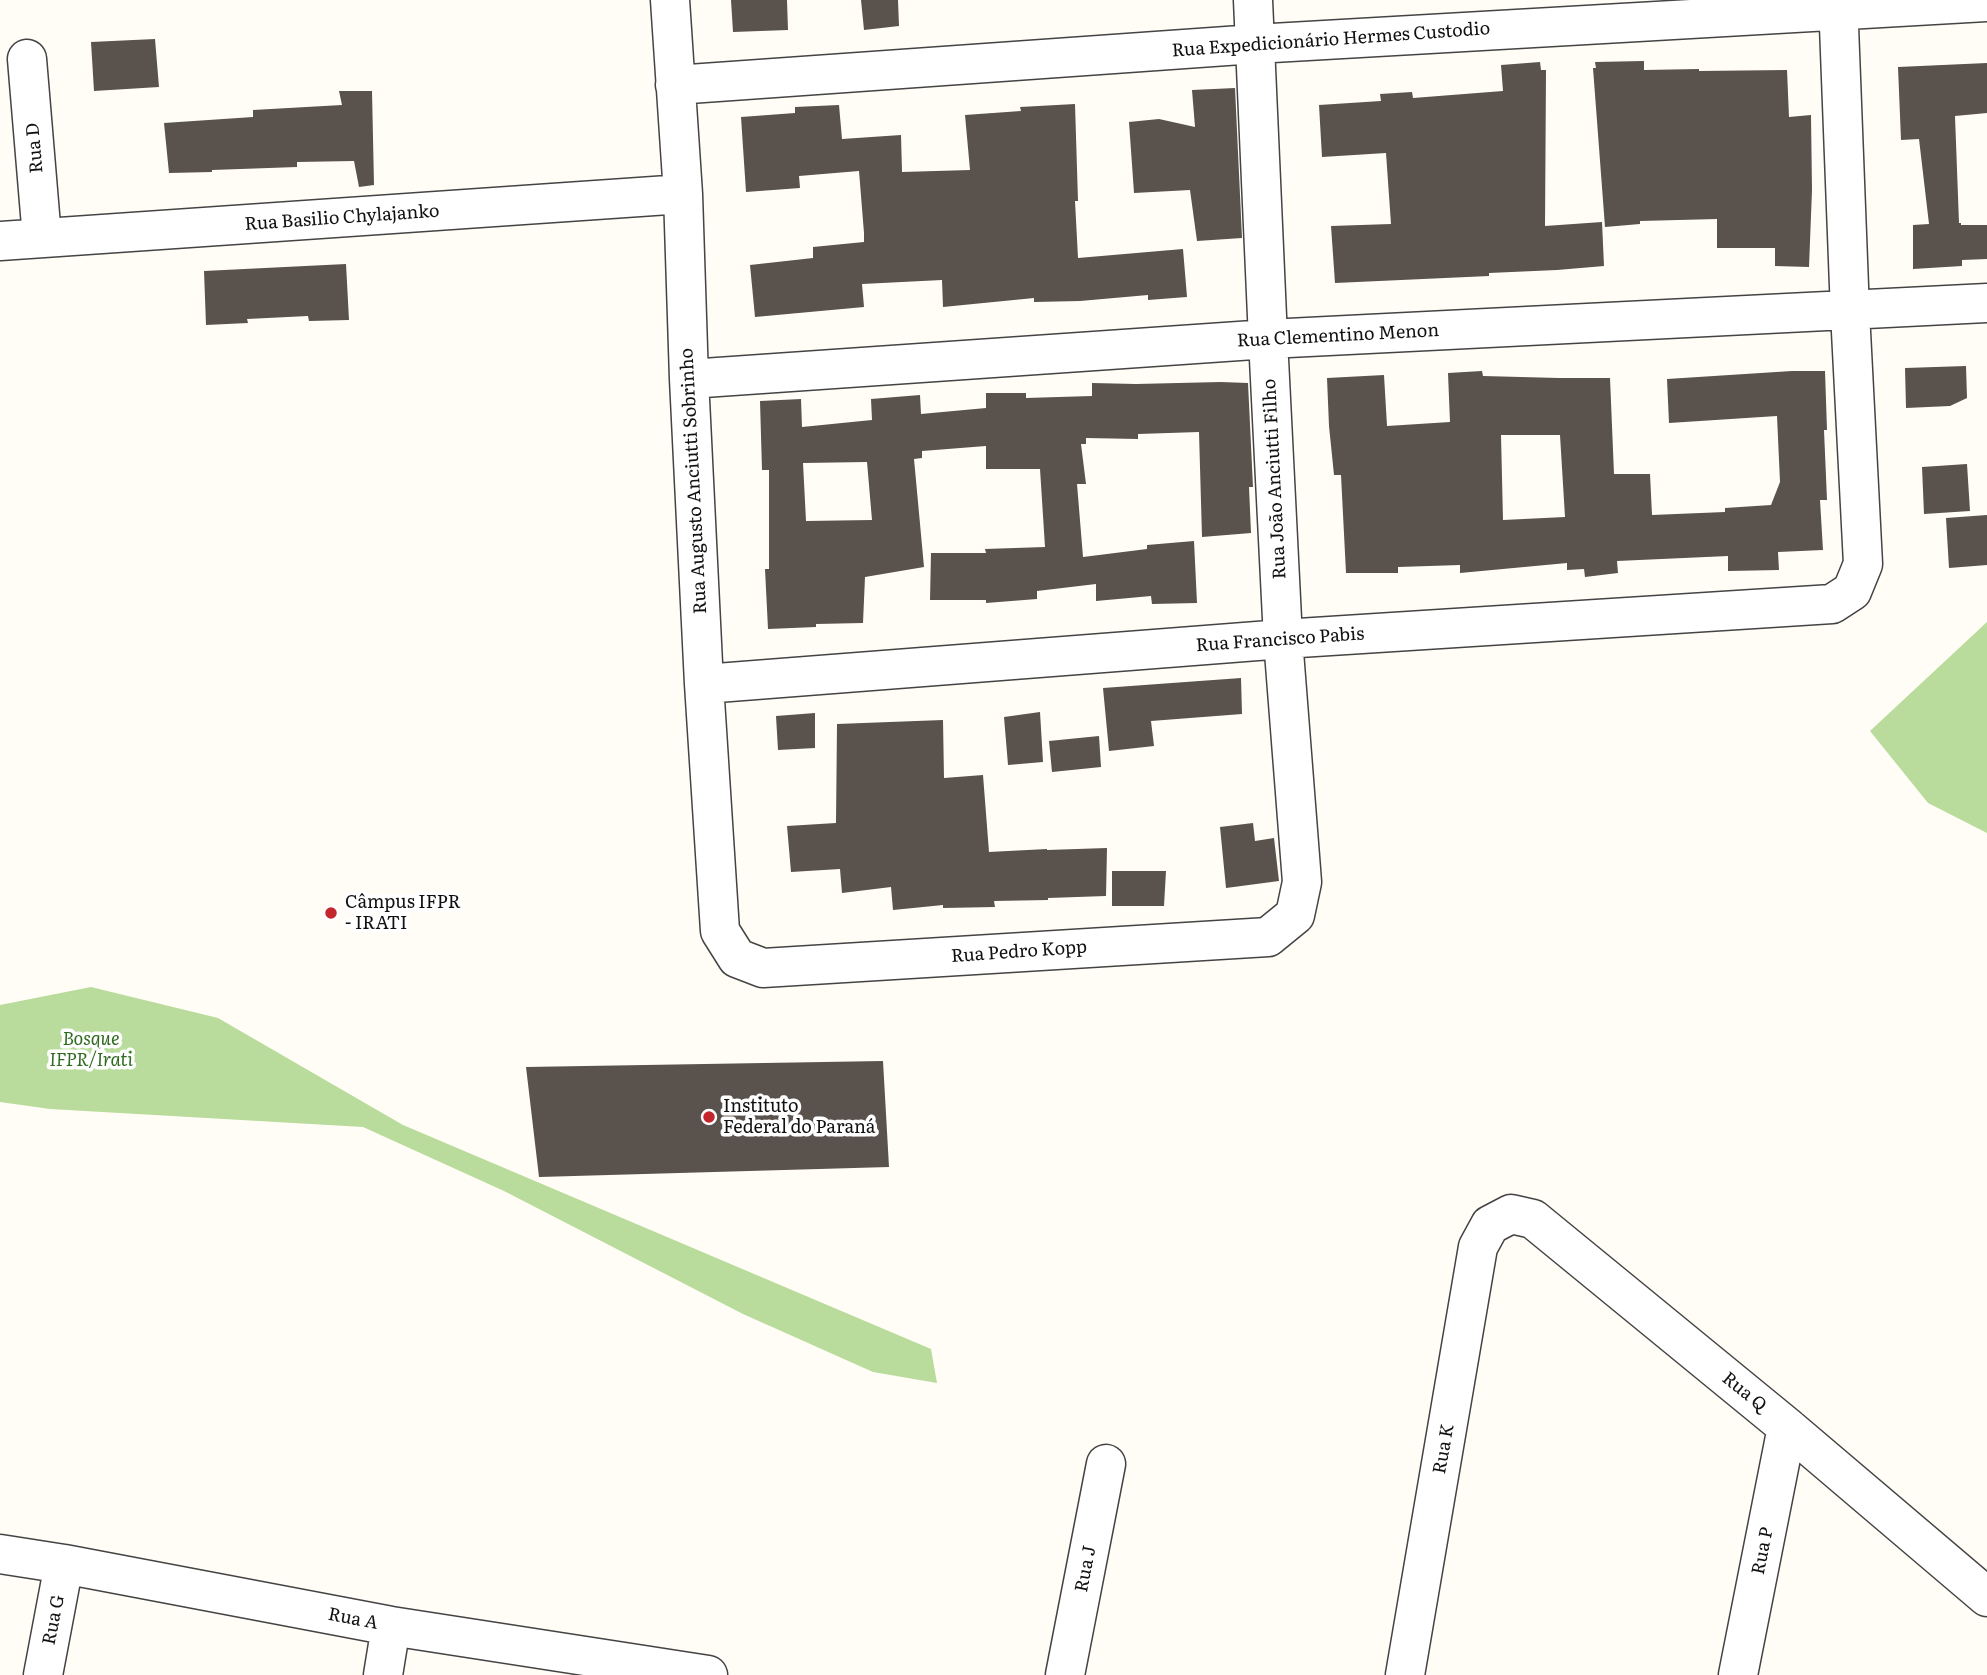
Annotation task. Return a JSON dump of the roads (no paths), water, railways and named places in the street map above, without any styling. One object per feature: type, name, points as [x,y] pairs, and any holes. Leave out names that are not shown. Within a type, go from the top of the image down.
[{"type":"street","name":"Rua Augusto Anciutti Sobrinho","points":[[670,0],[683,194],[704,684],[720,931],[737,958]]},
{"type":"street","name":"Rua João Anciutti Filho","points":[[1253,0],[1283,639],[1302,882],[1295,915]]},
{"type":"street","name":"Rua Expedicionário Hermes Custodio","points":[[675,85],[1838,5],[1987,2]]},
{"type":"street","points":[[1838,5],[1850,312]]},
{"type":"street","name":"Rua D","points":[[27,59],[42,238]]},
{"type":"street","name":"Rua Basilio Chylajanko","points":[[0,241],[683,194]]},
{"type":"street","name":"Rua Clementino Menon","points":[[689,379],[1268,339],[1850,312],[1987,303]]},
{"type":"street","name":"Rua Francisco Pabis","points":[[704,684],[1283,639],[1832,604],[1852,591],[1863,564],[1850,312]]},
{"type":"street","name":"Rua Pedro Kopp","points":[[737,958],[764,968],[1268,937],[1295,915]]},
{"type":"street","name":"Rua Q","points":[[1490,1226],[1511,1214],[1532,1219],[1787,1427],[1987,1597]]},
{"type":"street","name":"Rua K","points":[[1405,1675],[1478,1247],[1490,1226]]},
{"type":"street","name":"Rua P","points":[[1738,1675],[1787,1427]]},
{"type":"street","name":"Rua J","points":[[1065,1675],[1106,1464]]},
{"type":"street","name":"Rua A","points":[[0,1554],[391,1626],[708,1675]]},
{"type":"street","name":"Rua G","points":[[43,1675],[64,1564]]},
{"type":"street","points":[[383,1675],[391,1626]]},
{"type":"place","name":"Câmpus IFPR - IRATI","points":[[331,913]]},
{"type":"place","name":"Instituto Federal do Paraná","points":[[709,1117]]},
{"type":"park label","name":"Bosque IFPR/Irati","points":[[91,1050]]}]
